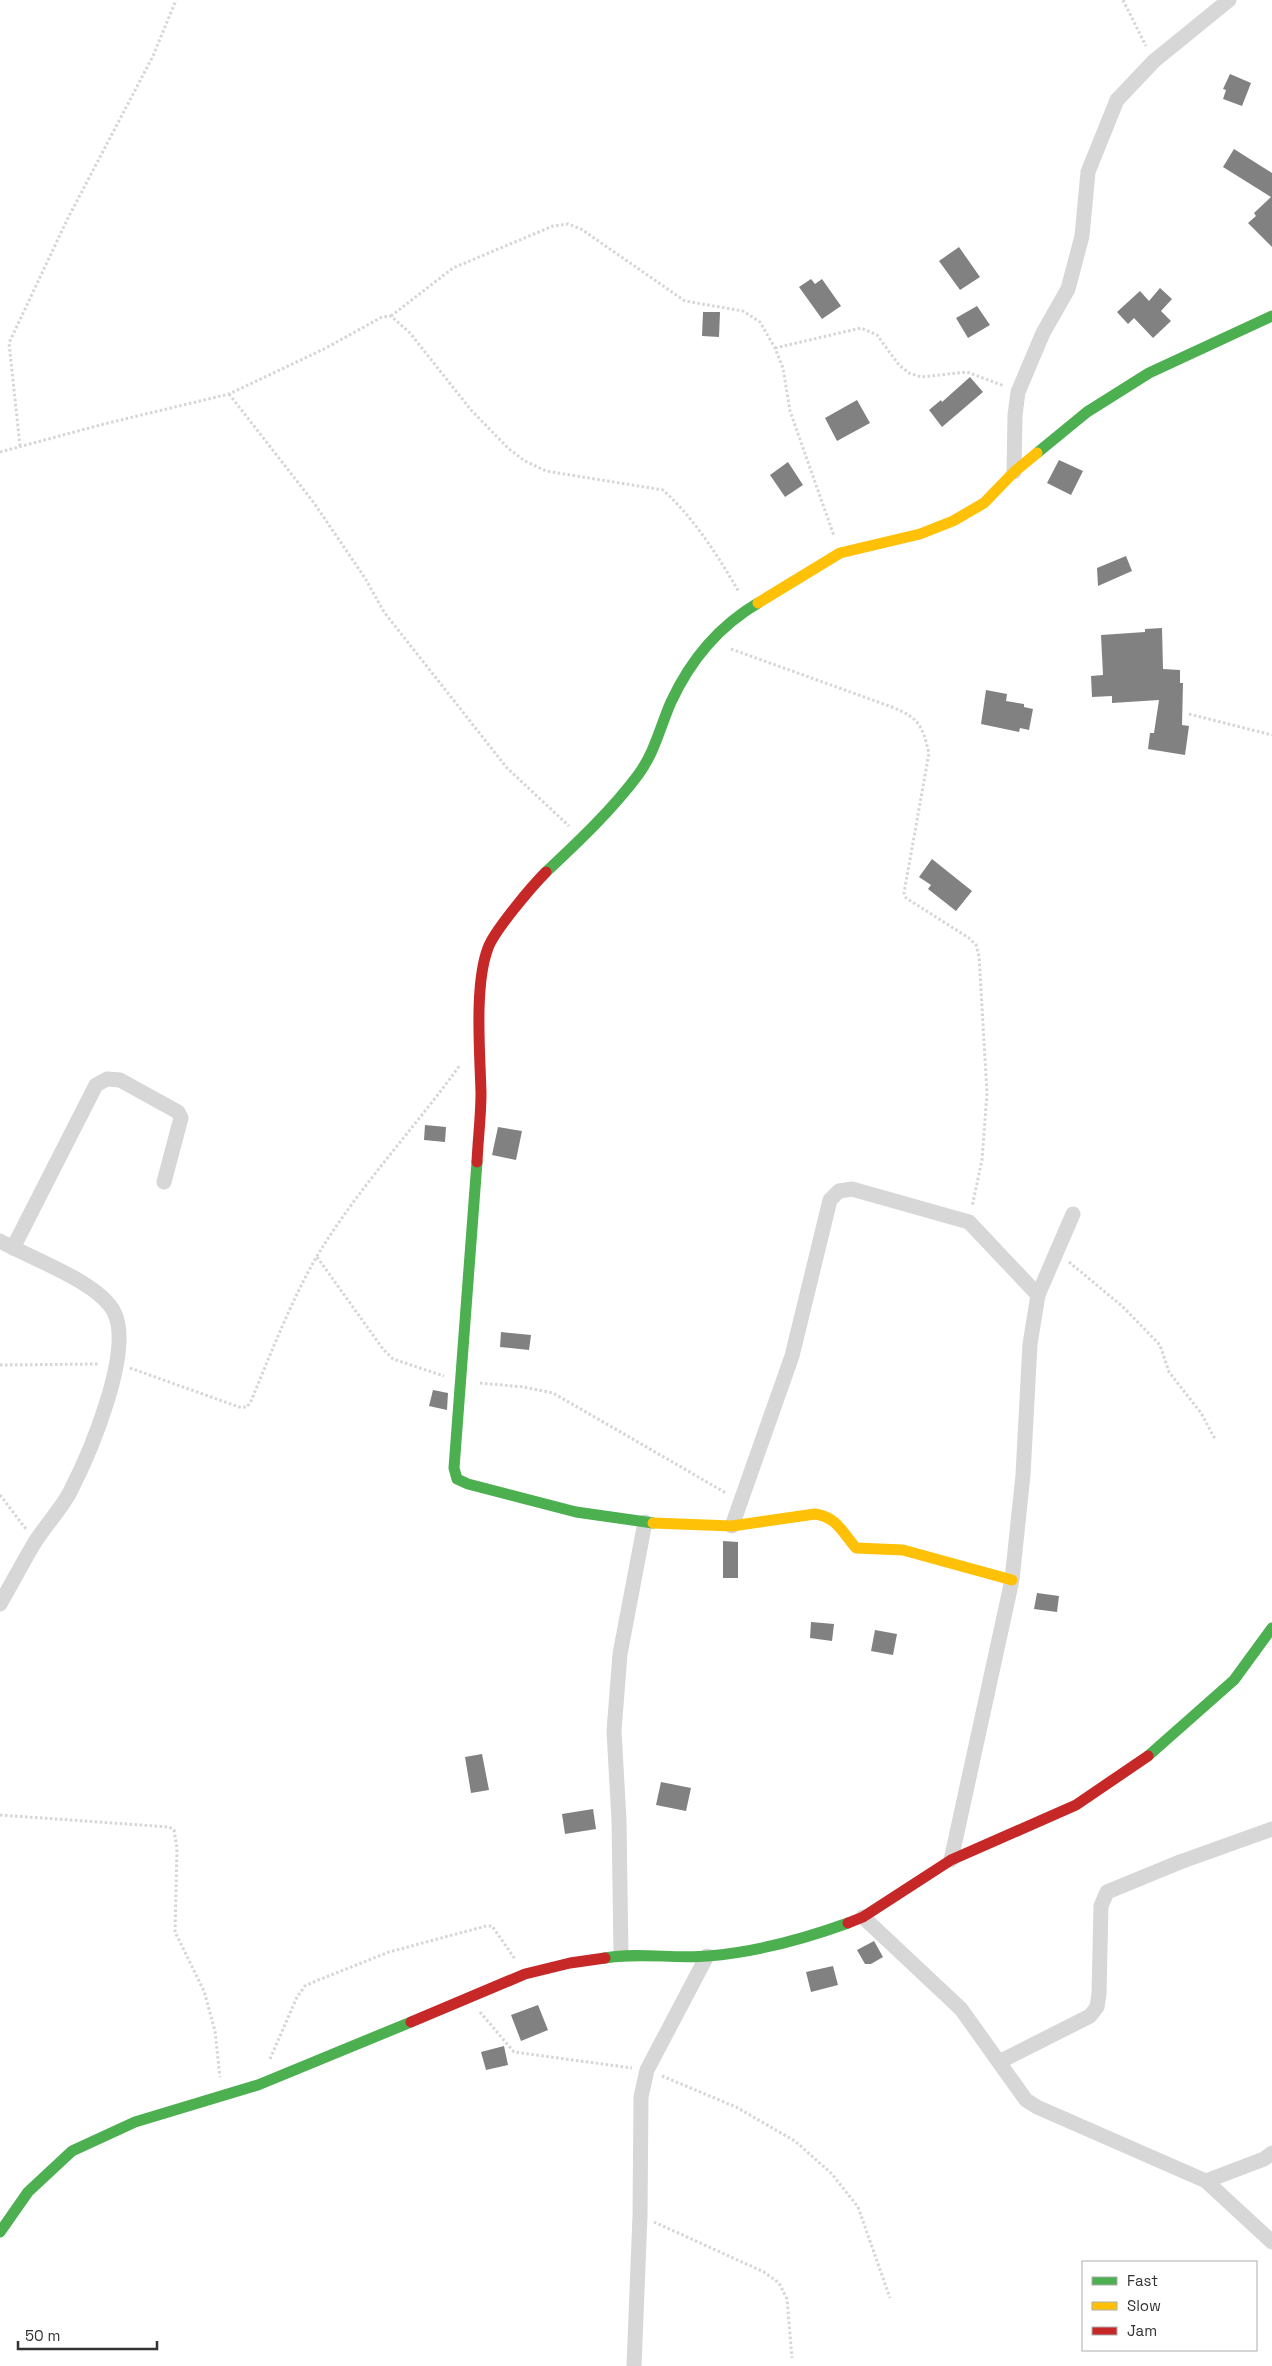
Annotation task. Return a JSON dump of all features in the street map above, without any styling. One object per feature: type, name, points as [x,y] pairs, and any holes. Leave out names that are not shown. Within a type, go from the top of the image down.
[{"type":"street","points":[[1014,472],[1014,415],[1018,392],[1043,333],[1068,289],[1082,236],[1088,172],[1116,100],[1154,61],[1229,0]]},
{"type":"street","points":[[1012,1580],[903,1550],[866,1550],[856,1548],[836,1520],[826,1515],[815,1514],[732,1526],[698,1526],[645,1522],[576,1512],[468,1484],[457,1479],[454,1468],[462,1382],[481,1096],[479,1038],[484,962],[488,947],[540,878],[582,838],[638,775],[656,746],[671,703],[687,673],[709,641],[748,608],[840,553],[920,534],[953,521],[984,503],[1014,472],[1087,412],[1149,373],[1272,316]]},
{"type":"street","points":[[0,1604],[36,1541],[69,1493],[103,1412],[118,1364],[119,1335],[114,1312],[94,1289],[7,1244],[96,1085],[107,1079],[120,1080],[178,1112],[180,1118],[164,1182]]},
{"type":"street","points":[[732,1526],[742,1503],[792,1356],[830,1200],[839,1191],[852,1189],[969,1222],[1038,1295]]},
{"type":"street","points":[[951,1860],[1012,1580],[1023,1475],[1030,1344],[1038,1295],[1073,1214]]},
{"type":"street","points":[[621,1955],[619,1820],[614,1731],[620,1654],[645,1522]]},
{"type":"street","points":[[0,2232],[28,2192],[72,2151],[135,2122],[258,2085],[468,1996],[525,1974],[570,1962],[621,1955],[707,1956],[768,1946],[815,1936],[863,1917],[951,1860],[1076,1805],[1147,1757],[1234,1680],[1272,1628]]},
{"type":"street","points":[[1000,2062],[1090,2016],[1097,2007],[1101,1906],[1107,1892],[1272,1829]]},
{"type":"street","points":[[863,1917],[960,2009],[1026,2100],[1037,2108],[1206,2181],[1272,2242]]},
{"type":"street","points":[[634,2366],[640,2216],[641,2097],[646,2070],[707,1956]]},
{"type":"street","points":[[1206,2181],[1264,2159],[1272,2153]]},
{"type":"path","points":[[20,446],[9,343],[68,218],[153,56],[176,0]]},
{"type":"path","points":[[1123,0],[1154,61]]},
{"type":"path","points":[[0,452],[229,394],[324,349],[382,317],[391,316],[453,268],[553,226],[568,224],[581,229],[684,301],[743,311],[760,322],[775,348],[783,368],[793,421],[840,553]]},
{"type":"path","points":[[391,316],[410,333],[471,410],[509,449],[525,462],[546,471],[663,490],[677,502],[720,558],[748,608]]},
{"type":"path","points":[[775,348],[861,328],[870,330],[877,335],[899,365],[909,373],[921,376],[967,372],[1018,392]]},
{"type":"path","points":[[229,394],[314,503],[365,578],[384,612],[507,768],[582,838]]},
{"type":"path","points":[[709,641],[911,715],[924,732],[929,753],[904,893],[906,898],[969,938],[976,945],[979,956],[987,1093],[982,1160],[969,1222]]},
{"type":"path","points":[[1189,714],[1272,735]]},
{"type":"path","points":[[0,1365],[118,1364],[239,1407],[247,1407],[252,1401],[272,1352],[317,1257],[373,1175],[428,1110],[462,1062]]},
{"type":"path","points":[[1056,1252],[1122,1306],[1160,1345],[1169,1372],[1201,1413],[1216,1439]]},
{"type":"path","points":[[317,1257],[383,1349],[393,1359],[462,1382],[524,1387],[554,1394],[742,1503]]},
{"type":"path","points":[[0,1495],[36,1541]]},
{"type":"path","points":[[0,1815],[140,1824],[169,1827],[174,1830],[178,1848],[175,1932],[204,1991],[209,2008],[215,2031],[222,2095]]},
{"type":"path","points":[[258,2085],[297,1997],[305,1986],[316,1981],[389,1952],[486,1926],[492,1926],[496,1930],[525,1974]]},
{"type":"path","points":[[468,1996],[514,2052],[646,2070],[736,2108],[795,2141],[832,2174],[858,2207],[890,2298]]},
{"type":"path","points":[[640,2216],[764,2272],[778,2283],[787,2299],[792,2358]]},
{"type":"building","points":[[1230,74],[1251,83],[1242,106],[1223,99],[1226,90],[1223,89]]},
{"type":"building","points":[[1234,149],[1272,173],[1272,247],[1248,223],[1256,216],[1254,213],[1271,197],[1223,167]]},
{"type":"building","points":[[959,247],[980,277],[960,290],[939,261]]},
{"type":"building","points":[[811,279],[815,284],[822,279],[841,306],[822,319],[799,287]]},
{"type":"building","points":[[1160,288],[1172,299],[1161,311],[1171,321],[1153,338],[1134,318],[1128,324],[1117,312],[1140,291],[1149,301]]},
{"type":"building","points":[[977,306],[990,325],[968,338],[956,318]]},
{"type":"building","points":[[703,312],[720,312],[719,337],[702,336]]},
{"type":"building","points":[[970,377],[983,392],[942,427],[929,410],[941,400],[942,402]]},
{"type":"building","points":[[857,400],[870,423],[837,441],[825,418]]},
{"type":"building","points":[[1059,460],[1083,471],[1071,495],[1047,483]]},
{"type":"building","points":[[788,462],[803,485],[785,497],[770,475]]},
{"type":"building","points":[[1126,556],[1132,571],[1098,586],[1097,568]]},
{"type":"building","points":[[1162,628],[1163,669],[1180,670],[1180,683],[1183,683],[1182,725],[1189,726],[1185,755],[1148,749],[1150,733],[1154,733],[1159,700],[1112,703],[1112,696],[1092,697],[1091,676],[1103,675],[1101,635],[1145,632],[1145,629]]},
{"type":"building","points":[[986,690],[1007,694],[1006,701],[1024,704],[1024,707],[1033,709],[1029,730],[1020,728],[1019,732],[981,724]]},
{"type":"building","points":[[932,859],[972,891],[956,911],[928,889],[931,885],[919,877]]},
{"type":"building","points":[[425,1125],[446,1127],[445,1142],[424,1140]]},
{"type":"building","points":[[498,1127],[522,1131],[516,1160],[492,1155]]},
{"type":"building","points":[[501,1332],[531,1335],[529,1350],[500,1347]]},
{"type":"building","points":[[433,1390],[448,1393],[447,1410],[429,1406]]},
{"type":"building","points":[[723,1541],[738,1542],[738,1578],[723,1578]]},
{"type":"building","points":[[1037,1593],[1059,1596],[1057,1612],[1034,1609]]},
{"type":"building","points":[[811,1622],[834,1624],[832,1641],[810,1638]]},
{"type":"building","points":[[875,1630],[897,1634],[893,1655],[871,1651]]},
{"type":"building","points":[[482,1754],[489,1790],[471,1793],[465,1757]]},
{"type":"building","points":[[661,1782],[691,1788],[686,1811],[656,1805]]},
{"type":"building","points":[[593,1809],[596,1829],[565,1834],[562,1814]]},
{"type":"building","points":[[874,1941],[883,1957],[871,1964],[865,1964],[857,1950]]},
{"type":"building","points":[[833,1966],[838,1985],[811,1992],[806,1972]]},
{"type":"building","points":[[538,2005],[548,2030],[521,2041],[511,2015]]},
{"type":"building","points":[[504,2046],[508,2065],[486,2070],[481,2052]]},
{"type":"traffic: fast","points":[[1037,453],[1087,412],[1149,373],[1272,316]]},
{"type":"traffic: fast","points":[[546,872],[606,813],[638,775],[653,748],[671,702],[687,672],[707,646],[731,622],[758,603]]},
{"type":"traffic: fast","points":[[477,1162],[454,1468],[457,1479],[468,1484],[576,1512],[653,1523]]},
{"type":"traffic: fast","points":[[1148,1756],[1234,1680],[1272,1628]]},
{"type":"traffic: fast","points":[[605,1958],[618,1956],[695,1957],[726,1954],[779,1944],[848,1923]]},
{"type":"traffic: fast","points":[[0,2232],[28,2192],[72,2151],[135,2122],[258,2085],[411,2022]]},
{"type":"traffic: slow","points":[[758,603],[840,553],[920,534],[953,521],[984,503],[1014,472],[1037,453]]},
{"type":"traffic: slow","points":[[653,1523],[732,1526],[815,1514],[829,1518],[834,1522],[856,1548],[903,1550],[1012,1580]]},
{"type":"traffic: jam","points":[[477,1162],[481,1110],[479,1000],[484,963],[488,948],[505,920],[546,872]]},
{"type":"traffic: jam","points":[[848,1923],[863,1917],[951,1860],[1076,1805],[1148,1756]]},
{"type":"traffic: jam","points":[[411,2022],[525,1974],[570,1963],[605,1958]]}]
